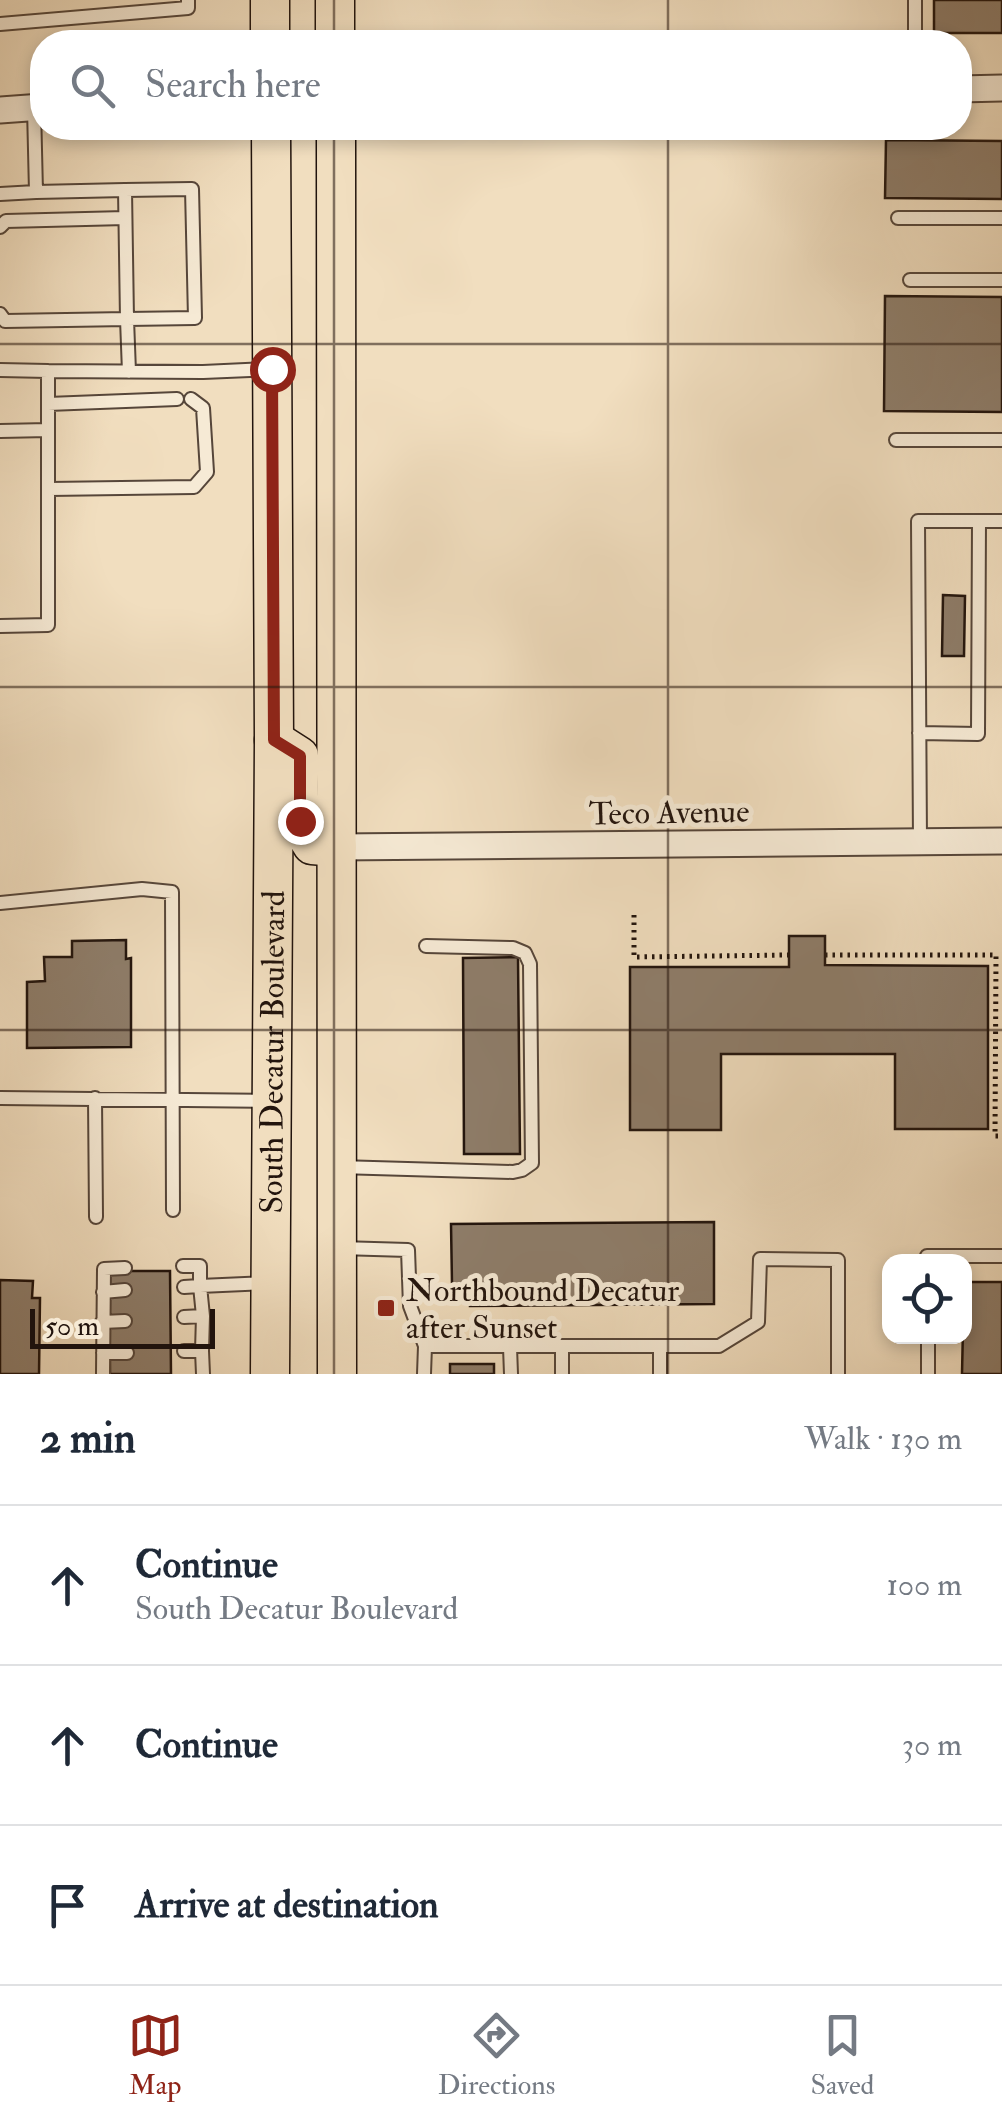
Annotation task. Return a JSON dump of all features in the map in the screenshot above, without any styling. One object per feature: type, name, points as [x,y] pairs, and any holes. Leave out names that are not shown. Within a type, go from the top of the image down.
[{"type":"main road","points":[[270,0],[270,30]]},
{"type":"main road","points":[[335,0],[335,30]]},
{"type":"main road","name":"South Decatur Boulevard","points":[[270,1374],[274,740],[271,140]]},
{"type":"main road","name":"South Decatur Boulevard","points":[[336,140],[338,1374]]},
{"type":"main road","points":[[274,740],[300,756],[302,829],[312,845],[336,847]]},
{"type":"street","points":[[972,88],[1002,88]]},
{"type":"street","points":[[0,110],[30,108]]},
{"type":"street","name":"Teco Avenue","points":[[336,847],[1002,841]]},
{"type":"lane","points":[[0,24],[188,8],[188,0]]},
{"type":"lane","points":[[915,0],[915,30]]},
{"type":"lane","points":[[36,192],[37,140]]},
{"type":"lane","points":[[0,194],[192,189],[187,234],[195,318],[5,321],[0,314]]},
{"type":"lane","points":[[124,190],[125,218],[133,237],[128,372]]},
{"type":"lane","points":[[0,227],[6,221],[125,218]]},
{"type":"lane","points":[[898,218],[1002,218]]},
{"type":"lane","points":[[910,280],[1002,280]]},
{"type":"lane","points":[[0,370],[272,369]]},
{"type":"lane","points":[[0,626],[48,624],[48,371]]},
{"type":"lane","points":[[48,404],[184,399],[204,408],[207,472],[194,487],[49,489]]},
{"type":"lane","points":[[0,431],[48,430]]},
{"type":"lane","points":[[896,440],[1002,440]]},
{"type":"lane","points":[[920,841],[918,521],[1002,521]]},
{"type":"lane","points":[[919,733],[978,734],[979,521]]},
{"type":"lane","points":[[0,903],[142,890],[172,892],[173,1210]]},
{"type":"lane","points":[[337,1167],[513,1172],[532,1164],[530,964],[525,953],[513,948],[426,946]]},
{"type":"lane","points":[[0,1098],[271,1101]]},
{"type":"lane","points":[[96,1098],[96,1217]]},
{"type":"lane","points":[[337,1248],[408,1250],[410,1306],[425,1346],[424,1374]]},
{"type":"lane","points":[[972,1256],[1002,1256]]},
{"type":"lane","points":[[425,1346],[719,1346],[758,1322],[760,1259],[838,1260],[838,1374]]},
{"type":"lane","points":[[183,1266],[200,1266],[203,1374]]},
{"type":"lane","points":[[103,1374],[104,1269],[124,1268]]},
{"type":"lane","points":[[184,1288],[271,1283]]},
{"type":"lane","points":[[104,1292],[125,1290]]},
{"type":"lane","points":[[184,1318],[203,1316]]},
{"type":"lane","points":[[102,1322],[125,1321]]},
{"type":"lane","points":[[928,1344],[928,1374]]},
{"type":"lane","points":[[660,1346],[660,1374]]},
{"type":"lane","points":[[510,1347],[510,1374]]},
{"type":"lane","points":[[562,1347],[562,1374]]},
{"type":"lane","points":[[184,1351],[202,1351]]},
{"type":"lane","points":[[103,1353],[127,1352]]},
{"type":"path","points":[[634,916],[634,957],[789,955]]},
{"type":"path","points":[[825,955],[999,955],[995,1136],[1002,1136]]},
{"type":"building","points":[[934,0],[1002,0],[1002,33],[934,30]]},
{"type":"building","points":[[886,140],[1002,141],[1002,199],[885,198]]},
{"type":"building","points":[[885,296],[1002,297],[1002,412],[884,411]]},
{"type":"building","points":[[943,595],[965,596],[964,656],[942,656]]},
{"type":"building","points":[[789,936],[825,936],[825,965],[988,966],[988,1129],[895,1129],[895,1054],[721,1054],[721,1130],[630,1130],[630,967],[789,967]]},
{"type":"building","points":[[126,940],[126,959],[131,958],[131,1047],[27,1048],[27,982],[45,981],[44,957],[72,957],[72,941]]},
{"type":"building","points":[[518,957],[520,1154],[464,1154],[463,958]]},
{"type":"building","points":[[714,1222],[714,1304],[470,1306],[470,1284],[452,1284],[451,1224]]},
{"type":"building","points":[[109,1271],[170,1271],[171,1374],[110,1374]]},
{"type":"building","points":[[0,1280],[33,1281],[32,1298],[40,1298],[39,1374],[0,1374]]},
{"type":"building","points":[[972,1282],[1002,1282],[1002,1374],[962,1374],[963,1344],[972,1344]]},
{"type":"building","points":[[450,1364],[494,1364],[494,1374],[450,1374]]},
{"type":"place","name":"Northbound Decatur after Sunset","points":[[386,1308]]},
{"type":"route","points":[[272,369],[274,740],[300,756],[300,821]]}]
